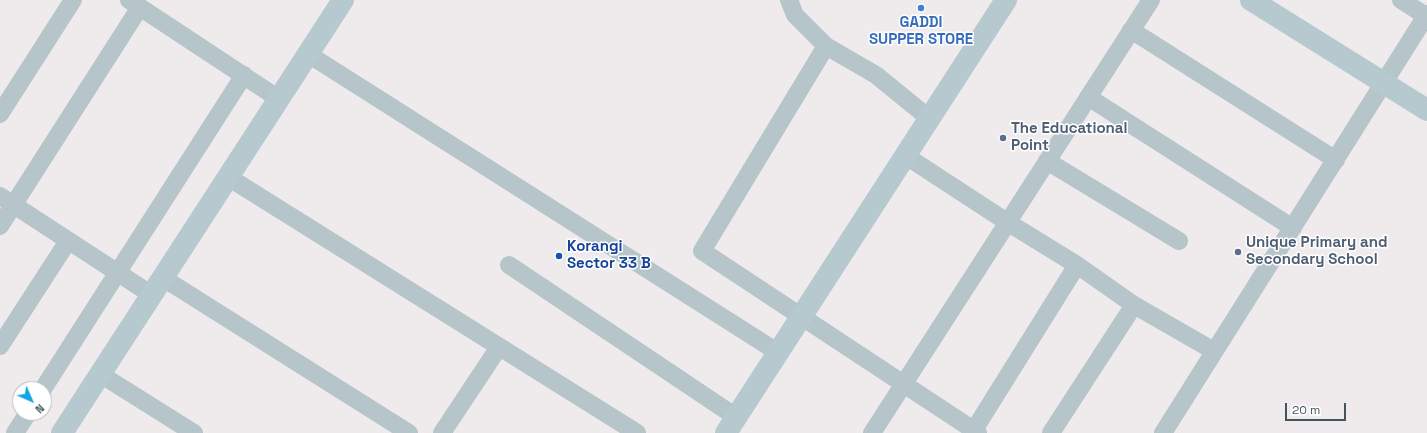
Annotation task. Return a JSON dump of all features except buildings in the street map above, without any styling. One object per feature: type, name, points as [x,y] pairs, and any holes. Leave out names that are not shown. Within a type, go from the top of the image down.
[{"type":"street","points":[[0,114],[73,0]]},
{"type":"street","points":[[62,433],[343,0]]},
{"type":"street","points":[[788,0],[795,15],[826,46],[876,76],[930,119]]},
{"type":"street","points":[[872,433],[1151,0]]},
{"type":"street","points":[[1251,0],[1427,110]]},
{"type":"street","points":[[1162,433],[1336,160],[1426,15],[1401,0]]},
{"type":"street","points":[[509,265],[731,425],[930,119],[999,3]]},
{"type":"street","points":[[0,226],[7,200],[135,4],[279,99]]},
{"type":"street","points":[[1131,30],[1336,160]]},
{"type":"street","points":[[826,46],[702,251],[803,316],[976,432],[1077,266]]},
{"type":"street","points":[[308,54],[778,353]]},
{"type":"street","points":[[48,381],[244,76]]},
{"type":"street","points":[[1088,97],[1293,228]]},
{"type":"street","points":[[906,156],[1077,266],[1134,305],[1214,351]]},
{"type":"street","points":[[1047,161],[1179,241]]},
{"type":"street","points":[[228,177],[637,433]]},
{"type":"street","points":[[7,200],[118,273],[158,286],[409,433]]},
{"type":"street","points":[[0,346],[68,240]]},
{"type":"street","points":[[1051,433],[1134,305]]},
{"type":"street","points":[[442,433],[499,347]]},
{"type":"street","points":[[100,374],[194,433]]},
{"type":"street","points":[[15,433],[23,421]]},
{"type":"place","name":"GADDI SUPPER STORE","points":[[921,8]]},
{"type":"place","name":"The Educational Point","points":[[1003,138]]},
{"type":"place","name":"Unique Primary and Secondary School","points":[[1238,252]]},
{"type":"place","name":"Korangi Sector 33 B","points":[[559,256]]}]
